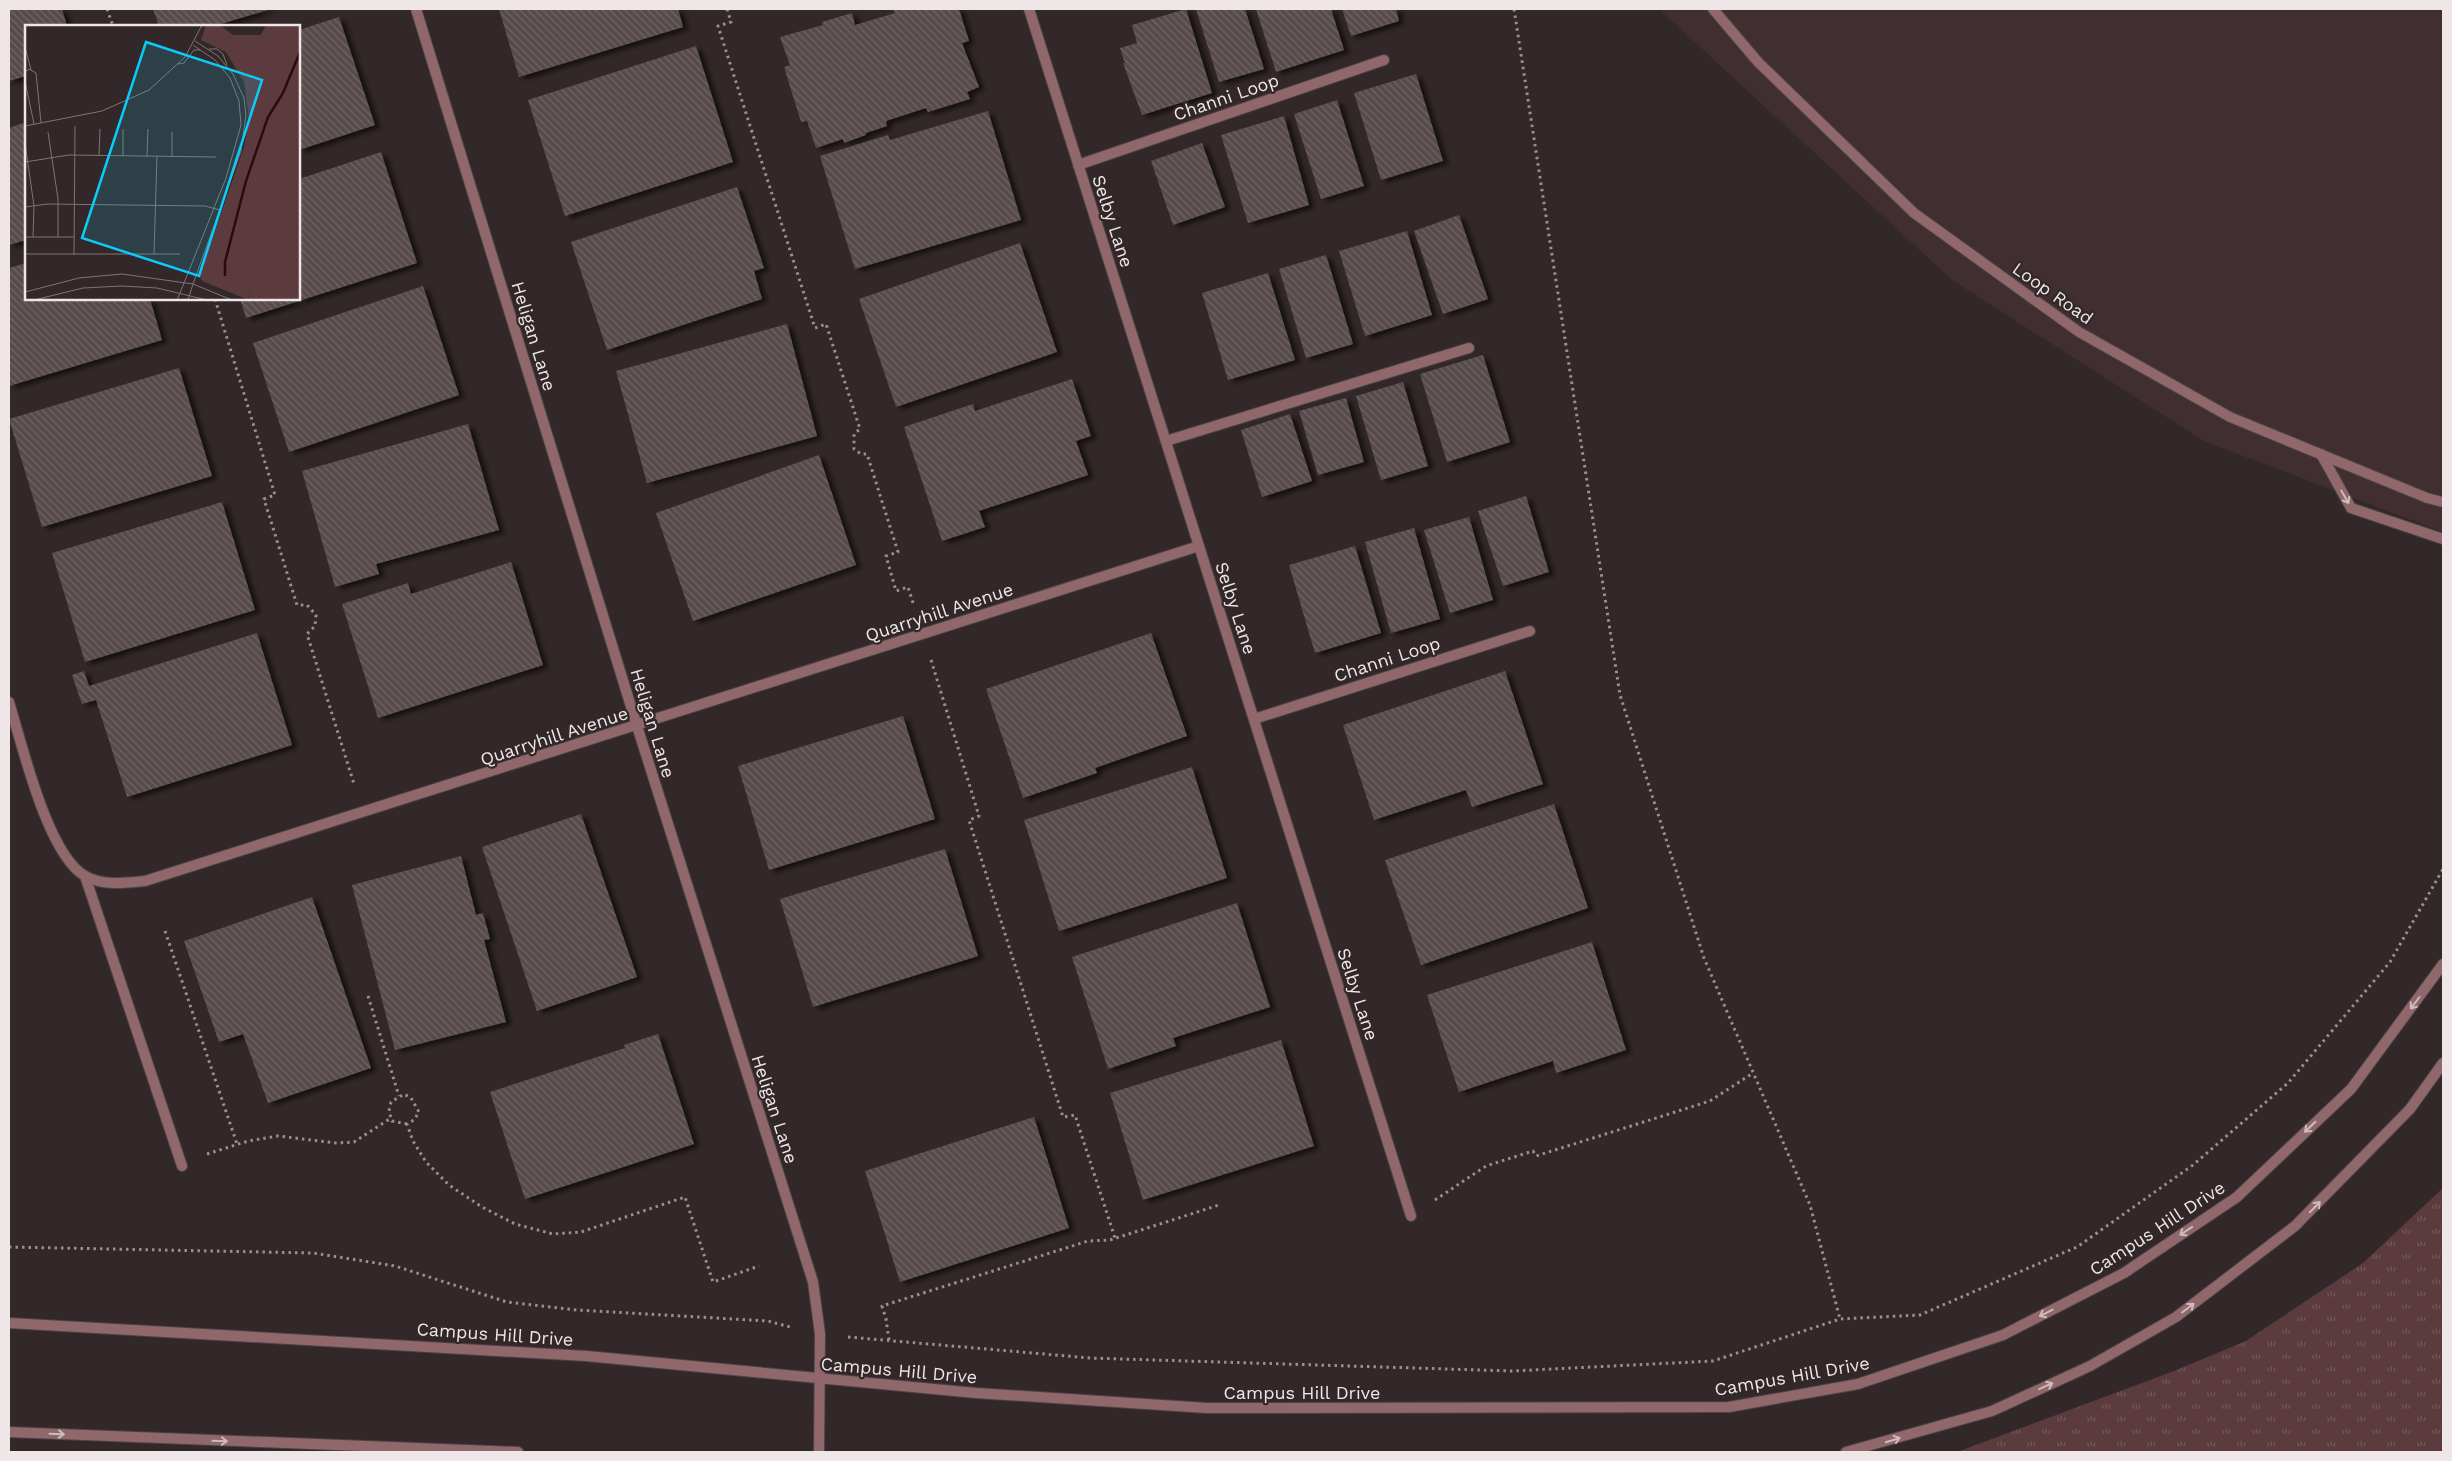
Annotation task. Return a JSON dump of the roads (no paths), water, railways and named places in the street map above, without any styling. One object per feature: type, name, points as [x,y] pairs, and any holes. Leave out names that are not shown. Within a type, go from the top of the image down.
[{"type":"street","name":"Heligan Lane","points":[[416,9],[637,726],[813,1282],[820,1334],[822,1380],[819,1452]]},
{"type":"street","name":"Selby Lane","points":[[1029,9],[1412,1216]]},
{"type":"street","name":"Loop Road","points":[[1713,9],[1758,62],[1914,212],[2079,332],[2230,417],[2427,498],[2443,502]]},
{"type":"street","name":"Channi Loop","points":[[1078,165],[1384,60]]},
{"type":"street","points":[[1166,441],[1469,348]]},
{"type":"street","points":[[2321,454],[2351,508],[2443,539]]},
{"type":"street","name":"Quarryhill Avenue","points":[[9,702],[50,831],[64,856],[85,876],[116,884],[145,881],[363,814],[1199,546]]},
{"type":"street","name":"Channi Loop","points":[[1254,719],[1530,631]]},
{"type":"street","points":[[85,876],[182,1165]]},
{"type":"street","name":"Campus Hill Drive","points":[[9,1323],[576,1356],[976,1393],[1208,1408],[1555,1409],[1729,1407],[1858,1384],[2003,1335],[2124,1273],[2237,1197],[2350,1088],[2443,964]]},
{"type":"street","points":[[1846,1452],[1992,1410],[2090,1366],[2176,1317],[2295,1226],[2410,1109],[2443,1063]]},
{"type":"street","points":[[9,1432],[518,1452]]}]
